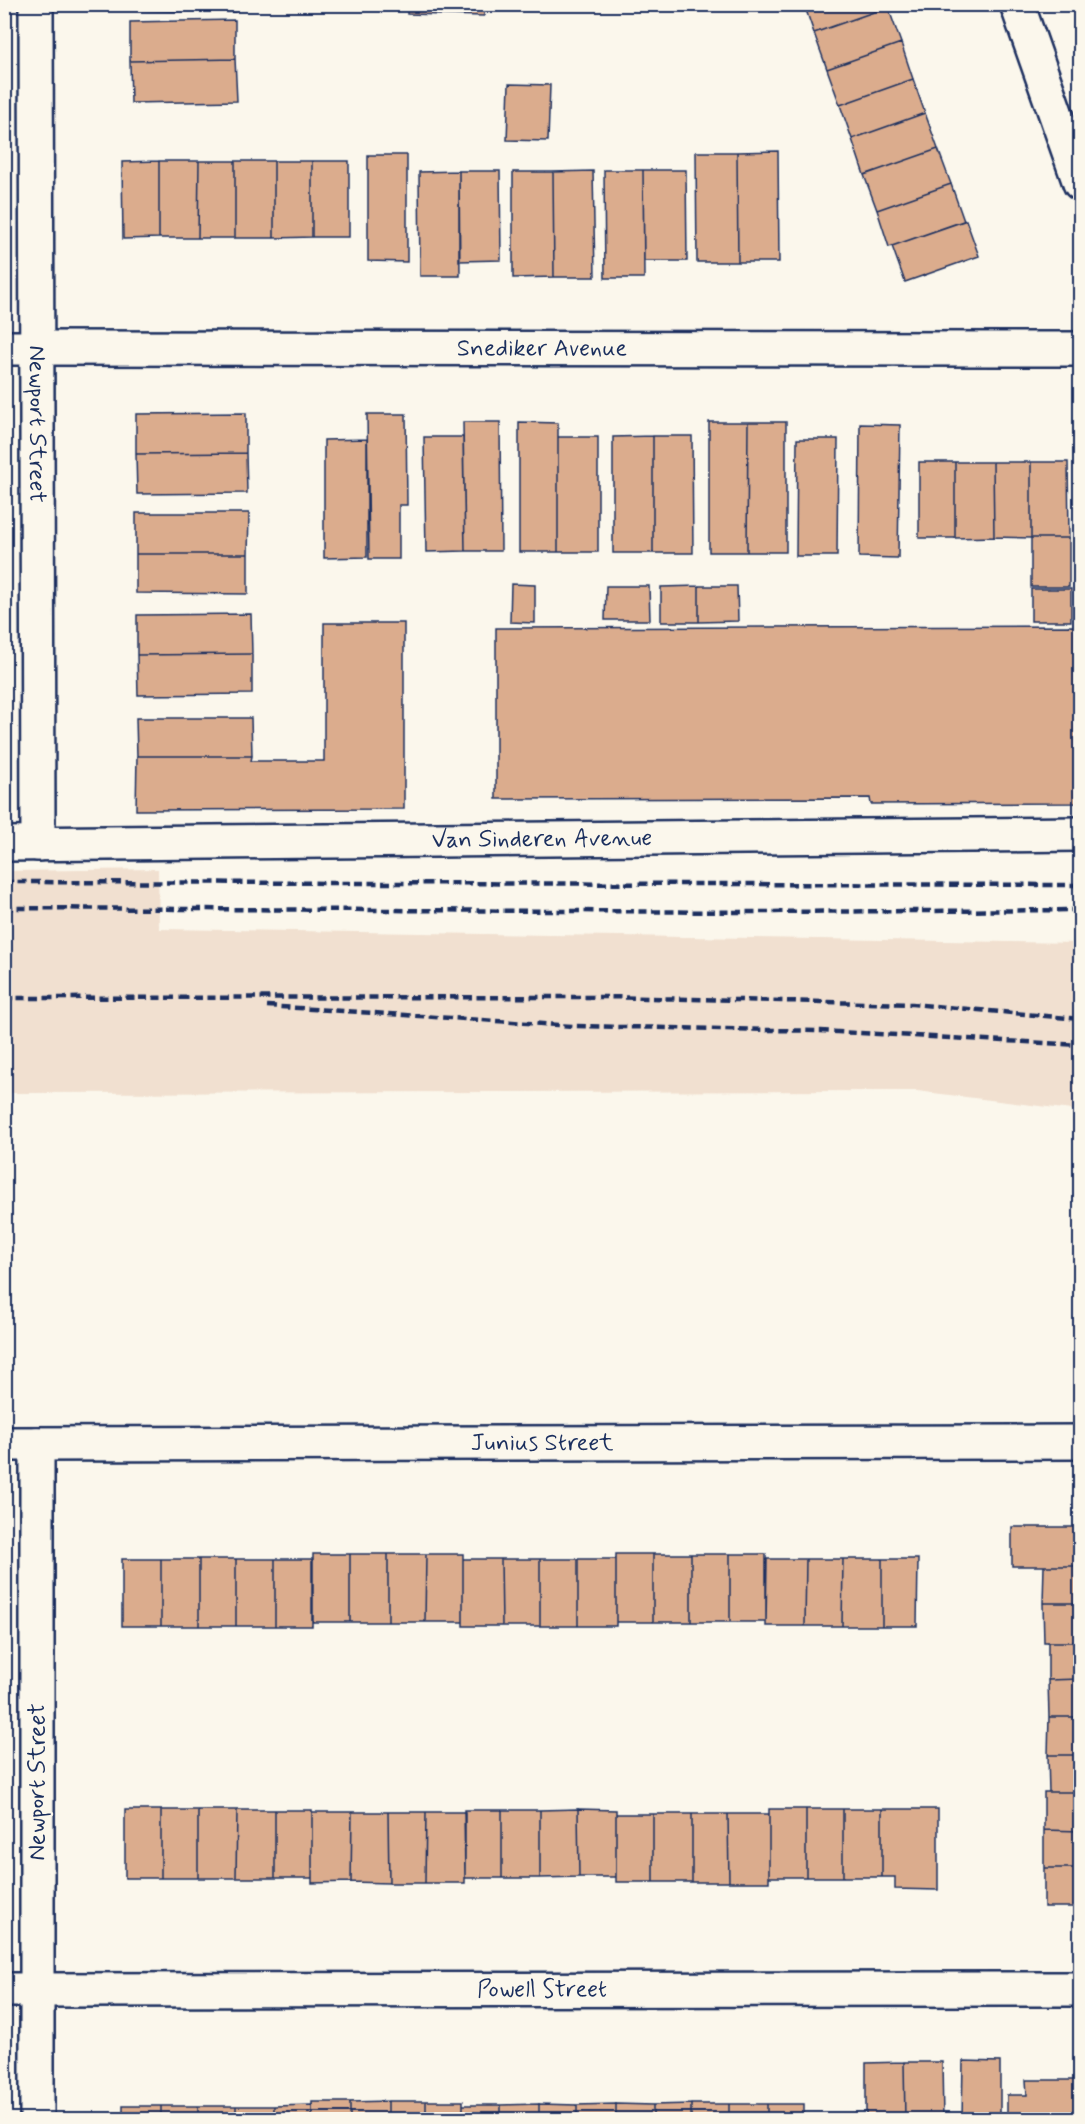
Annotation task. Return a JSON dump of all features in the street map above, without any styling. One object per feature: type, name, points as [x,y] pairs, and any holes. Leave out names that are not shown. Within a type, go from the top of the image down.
[{"type":"street","name":"Newport Street","points":[[36,4],[20,348],[38,844]]},
{"type":"street","points":[[1017,4],[1080,183]]},
{"type":"street","name":"Snediker Avenue","points":[[20,348],[1080,349]]},
{"type":"street","name":"Van Sinderen Avenue","points":[[4,844],[1080,834]]},
{"type":"street","name":"Junius Street","points":[[4,1444],[1080,1442]]},
{"type":"street","name":"Newport Street","points":[[37,1444],[37,2120]]},
{"type":"street","name":"Powell Street","points":[[4,1990],[1080,1989]]},
{"type":"shaded area","points":[[158,869],[159,929],[1080,943],[1080,1111],[917,1091],[5,1093],[5,871]]},
{"type":"building","points":[[127,4],[235,4],[235,12],[127,10]]},
{"type":"building","points":[[407,4],[446,4],[445,15],[407,14]]},
{"type":"building","points":[[446,4],[484,4],[484,16],[445,15]]},
{"type":"building","points":[[804,4],[887,4],[888,7],[814,33]]},
{"type":"building","points":[[888,7],[901,43],[827,69],[814,33]]},
{"type":"building","points":[[235,20],[235,59],[130,61],[130,22]]},
{"type":"building","points":[[901,43],[913,79],[840,105],[827,69]]},
{"type":"building","points":[[235,59],[237,101],[131,103],[130,61]]},
{"type":"building","points":[[913,79],[925,113],[852,139],[840,105]]},
{"type":"building","points":[[509,84],[550,85],[548,141],[507,140]]},
{"type":"building","points":[[925,113],[938,149],[864,175],[852,139]]},
{"type":"building","points":[[938,149],[951,184],[877,210],[864,175]]},
{"type":"building","points":[[778,151],[779,262],[738,262],[737,152]]},
{"type":"building","points":[[696,152],[737,152],[738,262],[697,262]]},
{"type":"building","points":[[368,155],[407,155],[407,262],[368,261]]},
{"type":"building","points":[[159,161],[159,238],[123,239],[122,162]]},
{"type":"building","points":[[159,161],[199,161],[198,238],[159,238]]},
{"type":"building","points":[[199,161],[235,161],[235,238],[198,238]]},
{"type":"building","points":[[235,161],[274,161],[274,238],[235,238]]},
{"type":"building","points":[[274,161],[312,161],[312,237],[274,238]]},
{"type":"building","points":[[312,161],[349,161],[349,237],[312,237]]},
{"type":"building","points":[[604,170],[643,170],[644,278],[605,278]]},
{"type":"building","points":[[643,170],[686,170],[687,261],[644,261]]},
{"type":"building","points":[[459,171],[460,276],[420,276],[419,172]]},
{"type":"building","points":[[459,171],[500,171],[501,260],[459,261]]},
{"type":"building","points":[[593,171],[595,277],[554,277],[553,172]]},
{"type":"building","points":[[513,172],[553,172],[554,277],[513,278]]},
{"type":"building","points":[[951,184],[964,221],[889,247],[877,210]]},
{"type":"building","points":[[966,220],[979,256],[905,282],[892,246]]},
{"type":"building","points":[[246,413],[246,453],[136,454],[136,414]]},
{"type":"building","points":[[367,414],[406,414],[407,505],[399,505],[399,559],[369,559]]},
{"type":"building","points":[[463,422],[500,422],[501,551],[465,551]]},
{"type":"building","points":[[519,422],[558,423],[558,552],[519,552]]},
{"type":"building","points":[[709,422],[748,422],[747,552],[709,552]]},
{"type":"building","points":[[748,422],[786,422],[786,552],[747,552]]},
{"type":"building","points":[[860,424],[900,425],[898,558],[859,557]]},
{"type":"building","points":[[653,436],[653,553],[613,553],[613,437]]},
{"type":"building","points":[[653,436],[692,436],[693,553],[653,553]]},
{"type":"building","points":[[424,437],[463,437],[465,551],[426,552]]},
{"type":"building","points":[[558,437],[598,437],[598,552],[558,552]]},
{"type":"building","points":[[367,439],[367,557],[324,558],[324,440]]},
{"type":"building","points":[[797,439],[838,439],[837,556],[796,556]]},
{"type":"building","points":[[246,453],[247,493],[137,494],[136,454]]},
{"type":"building","points":[[919,462],[955,462],[955,538],[919,538]]},
{"type":"building","points":[[955,462],[993,462],[994,537],[955,538]]},
{"type":"building","points":[[993,462],[1031,462],[1031,538],[994,537]]},
{"type":"building","points":[[1031,462],[1068,462],[1069,538],[1031,538]]},
{"type":"building","points":[[136,513],[249,513],[248,554],[136,554]]},
{"type":"building","points":[[1031,538],[1069,538],[1069,587],[1031,587]]},
{"type":"building","points":[[136,554],[248,554],[248,594],[136,593]]},
{"type":"building","points":[[511,584],[535,585],[535,623],[510,622]]},
{"type":"building","points":[[606,586],[649,586],[650,620],[605,620]]},
{"type":"building","points":[[699,586],[699,622],[661,622],[661,587]]},
{"type":"building","points":[[699,586],[737,586],[738,621],[699,622]]},
{"type":"building","points":[[1031,589],[1071,589],[1071,621],[1031,621]]},
{"type":"building","points":[[251,614],[252,654],[137,655],[137,615]]},
{"type":"building","points":[[324,623],[404,623],[404,809],[136,810],[137,756],[252,756],[251,761],[324,761]]},
{"type":"building","points":[[1080,626],[1080,803],[871,804],[870,798],[496,799],[496,628]]},
{"type":"building","points":[[252,654],[252,694],[138,695],[137,655]]},
{"type":"building","points":[[136,718],[251,718],[252,756],[137,756]]},
{"type":"building","points":[[1012,1527],[1080,1527],[1080,1566],[1012,1566]]},
{"type":"building","points":[[313,1554],[350,1554],[350,1622],[313,1622]]},
{"type":"building","points":[[350,1554],[388,1554],[388,1622],[350,1622]]},
{"type":"building","points":[[388,1554],[426,1554],[425,1622],[388,1622]]},
{"type":"building","points":[[426,1554],[463,1554],[463,1622],[425,1622]]},
{"type":"building","points":[[616,1554],[653,1554],[653,1622],[616,1622]]},
{"type":"building","points":[[653,1554],[691,1554],[691,1622],[653,1622]]},
{"type":"building","points":[[691,1554],[730,1554],[730,1622],[691,1622]]},
{"type":"building","points":[[730,1554],[766,1554],[766,1622],[730,1622]]},
{"type":"building","points":[[122,1559],[161,1559],[161,1626],[122,1626]]},
{"type":"building","points":[[161,1559],[199,1559],[199,1626],[161,1626]]},
{"type":"building","points":[[199,1559],[236,1559],[236,1626],[199,1626]]},
{"type":"building","points":[[236,1559],[275,1559],[275,1626],[236,1626]]},
{"type":"building","points":[[275,1559],[312,1559],[312,1626],[275,1626]]},
{"type":"building","points":[[463,1559],[501,1559],[502,1626],[463,1626]]},
{"type":"building","points":[[501,1559],[540,1559],[540,1626],[502,1626]]},
{"type":"building","points":[[540,1559],[578,1559],[578,1626],[540,1626]]},
{"type":"building","points":[[578,1559],[616,1559],[616,1626],[578,1626]]},
{"type":"building","points":[[767,1559],[806,1559],[805,1626],[766,1626]]},
{"type":"building","points":[[806,1559],[843,1559],[842,1626],[805,1626]]},
{"type":"building","points":[[843,1559],[882,1559],[882,1626],[842,1626]]},
{"type":"building","points":[[882,1559],[918,1559],[917,1626],[882,1626]]},
{"type":"building","points":[[1044,1566],[1080,1566],[1080,1603],[1043,1603]]},
{"type":"building","points":[[1043,1603],[1080,1603],[1080,1642],[1044,1642]]},
{"type":"building","points":[[1048,1642],[1080,1642],[1080,1679],[1048,1680]]},
{"type":"building","points":[[1080,1679],[1080,1717],[1049,1717],[1048,1680]]},
{"type":"building","points":[[1049,1717],[1080,1717],[1080,1755],[1048,1755]]},
{"type":"building","points":[[1048,1755],[1080,1755],[1080,1792],[1049,1792]]},
{"type":"building","points":[[1044,1792],[1080,1792],[1080,1831],[1044,1830]]},
{"type":"building","points":[[578,1809],[579,1877],[540,1878],[540,1810]]},
{"type":"building","points":[[578,1809],[616,1810],[616,1877],[579,1877]]},
{"type":"building","points":[[769,1809],[806,1809],[806,1877],[769,1877]]},
{"type":"building","points":[[806,1809],[843,1809],[843,1877],[806,1877]]},
{"type":"building","points":[[843,1809],[882,1809],[882,1877],[843,1877]]},
{"type":"building","points":[[882,1809],[938,1809],[938,1890],[895,1889],[895,1877],[882,1877]]},
{"type":"building","points":[[125,1810],[161,1810],[161,1878],[125,1878]]},
{"type":"building","points":[[161,1810],[198,1810],[198,1878],[161,1878]]},
{"type":"building","points":[[198,1810],[237,1810],[236,1878],[198,1878]]},
{"type":"building","points":[[237,1810],[275,1810],[275,1878],[236,1878]]},
{"type":"building","points":[[275,1810],[312,1810],[312,1878],[275,1878]]},
{"type":"building","points":[[464,1810],[502,1810],[502,1878],[465,1878]]},
{"type":"building","points":[[502,1810],[540,1810],[540,1878],[502,1878]]},
{"type":"building","points":[[312,1812],[352,1812],[351,1882],[312,1883]]},
{"type":"building","points":[[352,1812],[388,1812],[389,1883],[351,1882]]},
{"type":"building","points":[[388,1812],[426,1812],[425,1883],[389,1883]]},
{"type":"building","points":[[426,1812],[465,1812],[465,1883],[425,1883]]},
{"type":"building","points":[[616,1814],[653,1814],[653,1882],[616,1882]]},
{"type":"building","points":[[653,1814],[692,1814],[692,1882],[653,1882]]},
{"type":"building","points":[[692,1814],[728,1814],[729,1882],[692,1882]]},
{"type":"building","points":[[728,1814],[769,1814],[769,1882],[729,1882]]},
{"type":"building","points":[[1044,1830],[1080,1831],[1080,1868],[1044,1868]]},
{"type":"building","points":[[1044,1868],[1080,1868],[1080,1907],[1044,1907]]},
{"type":"building","points":[[963,2061],[1000,2062],[1000,2120],[962,2120]]},
{"type":"building","points":[[904,2062],[905,2120],[866,2120],[866,2063]]},
{"type":"building","points":[[904,2062],[942,2062],[943,2120],[905,2120]]},
{"type":"building","points":[[1026,2080],[1080,2080],[1080,2118],[1026,2118],[1026,2114],[1007,2114],[1007,2095],[1027,2095]]},
{"type":"building","points":[[388,2101],[388,2120],[350,2120],[350,2102]]},
{"type":"building","points":[[388,2101],[426,2101],[426,2120],[388,2120]]},
{"type":"building","points":[[426,2101],[463,2101],[463,2120],[426,2120]]},
{"type":"building","points":[[312,2102],[350,2102],[350,2120],[312,2120]]},
{"type":"building","points":[[539,2104],[539,2120],[501,2120],[501,2105]]},
{"type":"building","points":[[539,2104],[577,2105],[577,2120],[539,2120]]},
{"type":"building","points":[[616,2104],[616,2120],[577,2120],[577,2105]]},
{"type":"building","points":[[616,2104],[653,2105],[653,2120],[616,2120]]},
{"type":"building","points":[[691,2104],[691,2120],[653,2120],[653,2105]]},
{"type":"building","points":[[691,2104],[729,2104],[729,2120],[691,2120]]},
{"type":"building","points":[[729,2104],[767,2104],[767,2120],[729,2120]]},
{"type":"building","points":[[767,2104],[804,2104],[804,2120],[767,2120]]},
{"type":"building","points":[[312,2105],[312,2120],[274,2120],[274,2106]]},
{"type":"building","points":[[463,2105],[501,2105],[501,2120],[463,2120]]},
{"type":"building","points":[[123,2106],[161,2106],[161,2120],[123,2120]]},
{"type":"building","points":[[161,2106],[198,2106],[198,2120],[161,2120]]},
{"type":"building","points":[[198,2106],[236,2106],[236,2120],[198,2120]]},
{"type":"building","points":[[236,2106],[274,2106],[274,2120],[236,2120]]},
{"type":"railway","points":[[4,882],[1080,885]]},
{"type":"railway","points":[[4,908],[755,912],[1080,910]]},
{"type":"railway","points":[[4,998],[605,997],[912,1004],[1080,1019]]},
{"type":"railway","points":[[267,1006],[573,1026],[821,1031],[1080,1045]]}]
